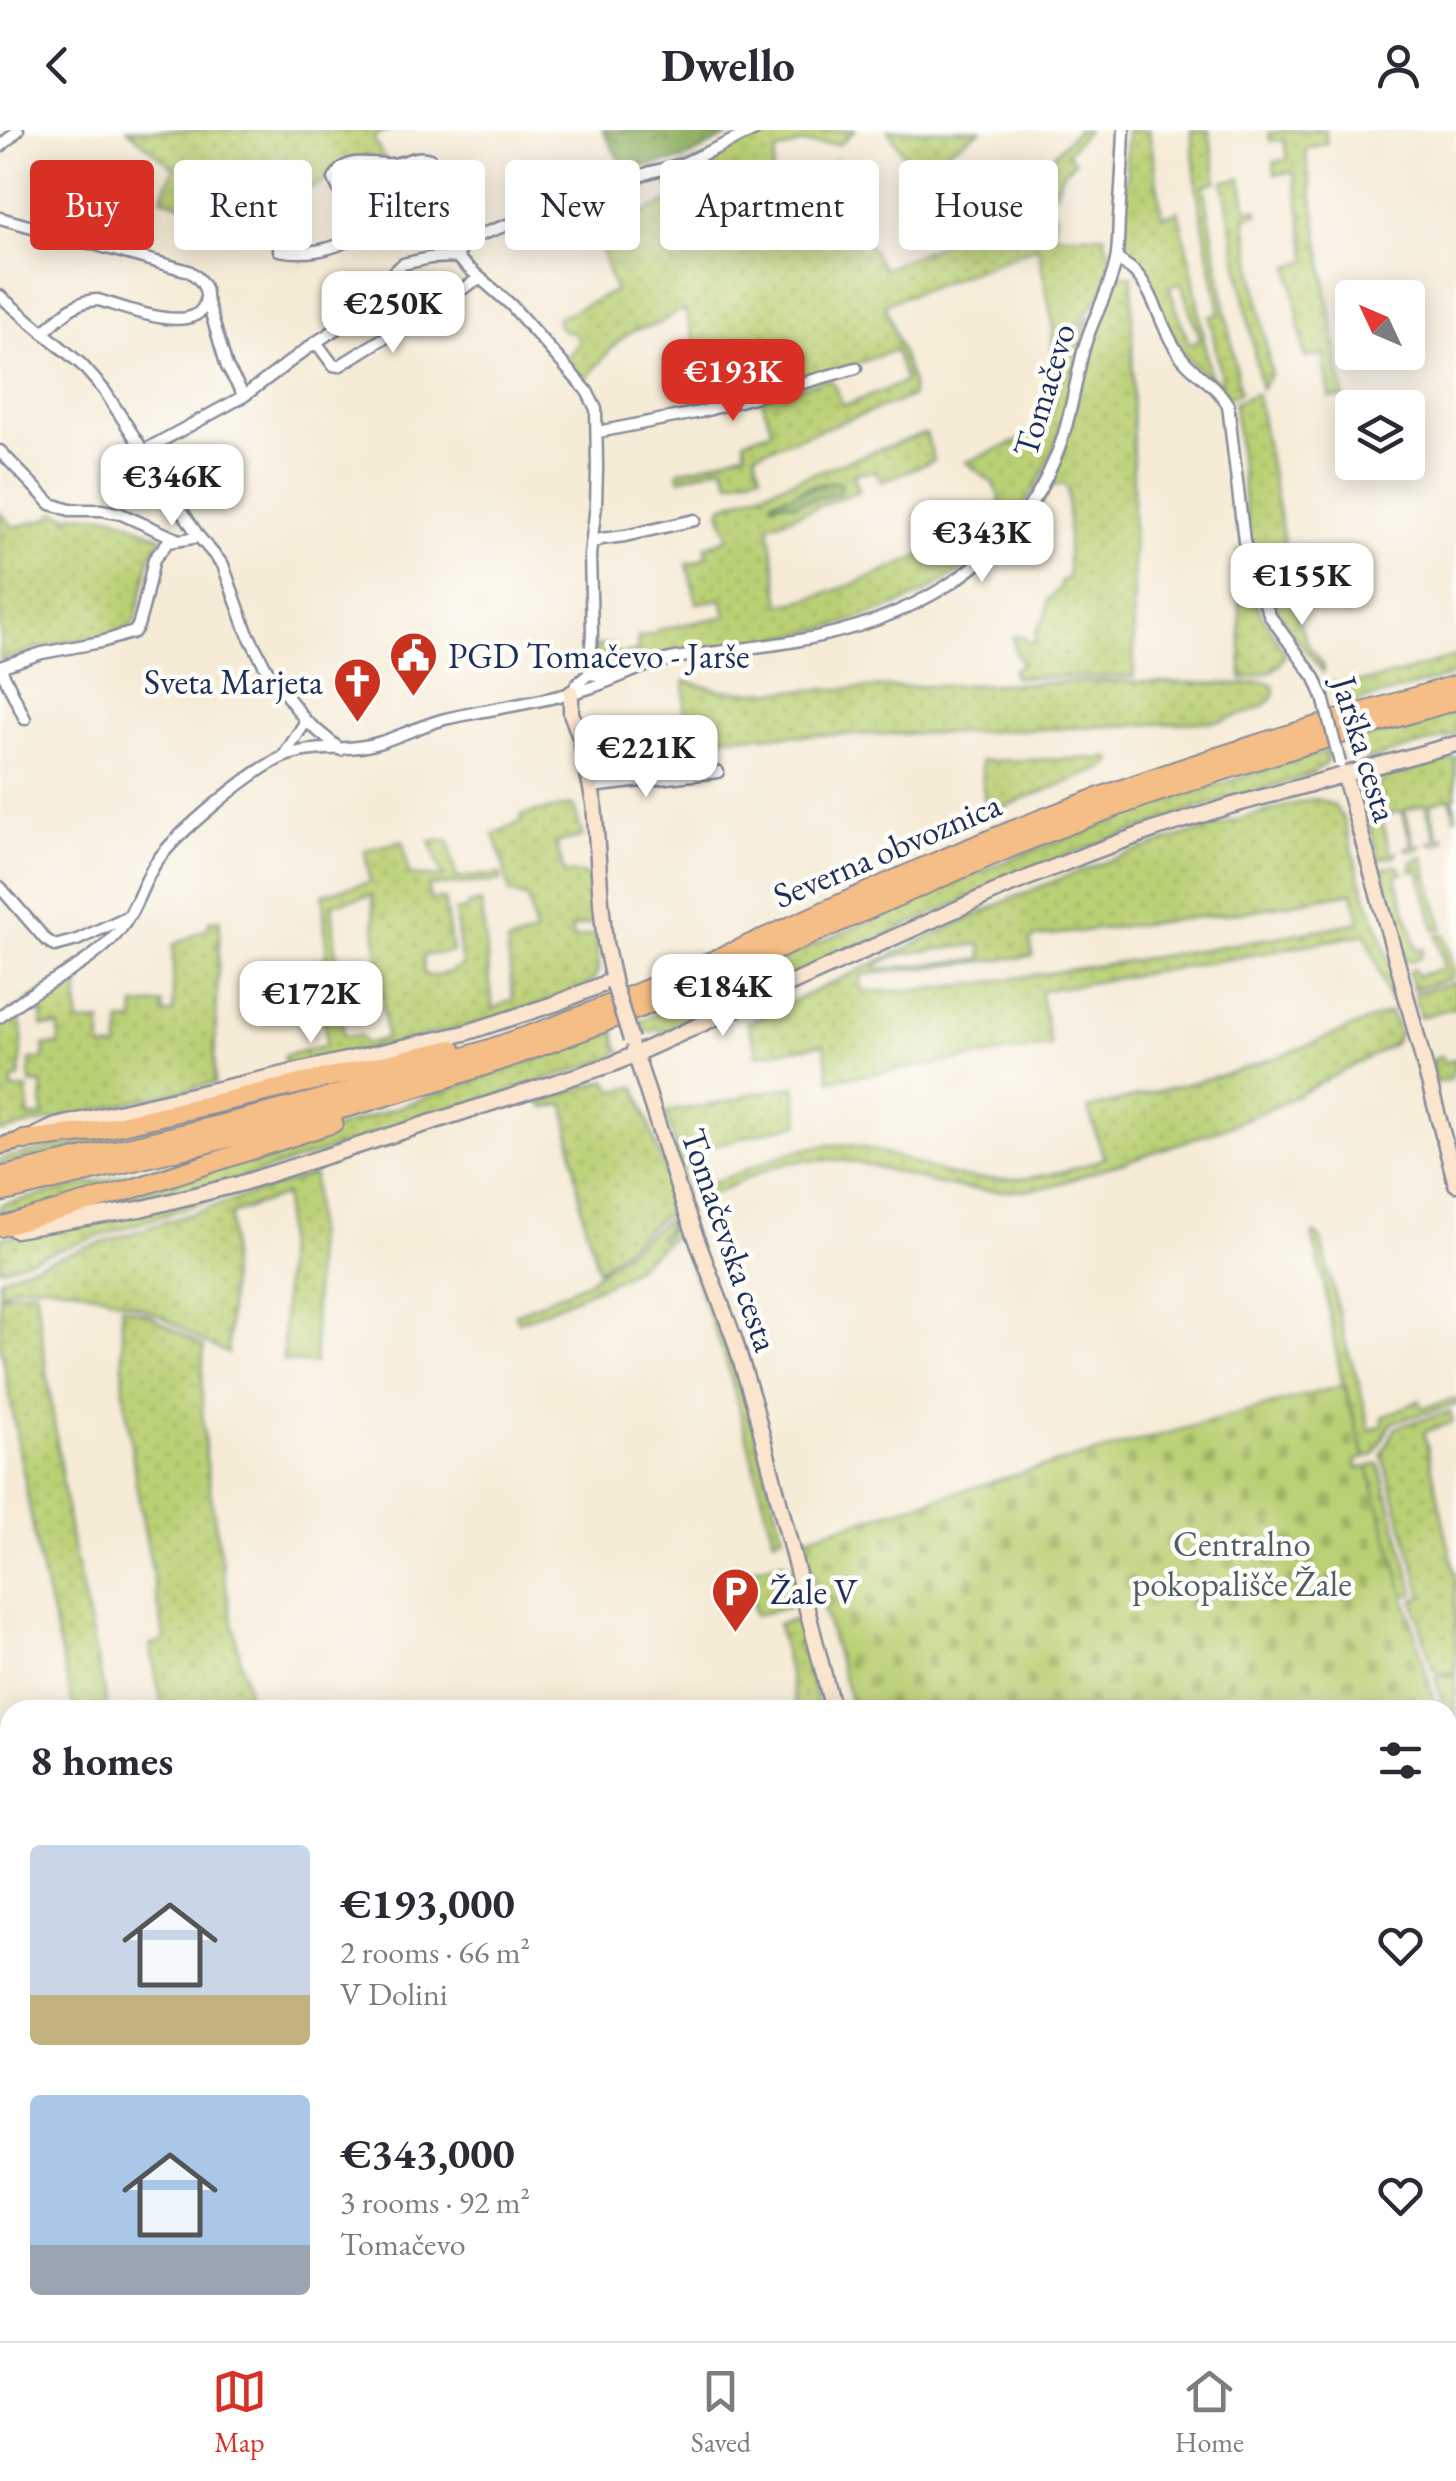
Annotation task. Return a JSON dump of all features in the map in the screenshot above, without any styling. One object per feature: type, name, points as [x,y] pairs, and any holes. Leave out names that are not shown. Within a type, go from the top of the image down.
[{"type":"highway","name":"Severna obvoznica","points":[[0,1178],[358,1089],[549,1028],[691,971],[1043,818],[1317,725],[1456,684]]},
{"type":"highway","name":"Severna obvoznica","points":[[0,1193],[288,1123],[515,1055],[661,1000],[1049,832],[1220,772],[1456,700]]},
{"type":"highway","points":[[24,1140],[90,1132],[425,1056],[516,1030],[549,1028]]},
{"type":"highway","points":[[0,1230],[385,1106],[408,1090]]},
{"type":"main road","points":[[0,1146],[24,1140]]},
{"type":"street","points":[[0,147],[18,130]]},
{"type":"street","points":[[485,233],[682,164],[755,130]]},
{"type":"street","name":"Tomačevo","points":[[0,1017],[30,993],[104,947],[130,916],[158,860],[222,799],[282,757],[371,746],[444,719],[571,693],[678,657],[797,641],[886,618],[932,595],[989,556],[1045,481],[1068,423],[1084,346],[1117,259],[1124,130]]},
{"type":"street","points":[[0,218],[189,271],[202,282],[226,367],[244,396]]},
{"type":"street","points":[[279,250],[298,253],[332,246]]},
{"type":"street","points":[[456,256],[461,250]]},
{"type":"street","points":[[143,452],[244,396],[370,307],[403,264],[456,256],[511,305],[588,393],[596,409],[590,674]]},
{"type":"street","name":"Jarška cesta","points":[[1117,259],[1135,272],[1180,356],[1218,390],[1228,405],[1244,541],[1254,577],[1270,616],[1315,678],[1323,697],[1456,1184]]},
{"type":"street","points":[[316,342],[339,366],[480,278]]},
{"type":"street","points":[[0,296],[82,365],[104,390],[200,537],[223,565],[256,652],[306,721],[341,750]]},
{"type":"street","points":[[43,333],[84,301],[98,300],[184,320],[195,316],[206,298]]},
{"type":"street","points":[[598,432],[700,412],[856,368]]},
{"type":"street","points":[[0,450],[51,504],[70,510],[121,514],[177,539]]},
{"type":"street","points":[[591,544],[696,520]]},
{"type":"street","points":[[25,719],[0,667],[134,632],[154,560],[168,542],[200,537]]},
{"type":"street","points":[[571,693],[590,674],[616,677]]},
{"type":"street","name":"Tomačevska cesta","points":[[571,693],[578,701],[582,720],[578,732],[598,830],[601,902],[613,982],[684,1206],[734,1338],[831,1700]]},
{"type":"street","points":[[282,757],[306,721]]},
{"type":"street","points":[[0,1230],[140,1209],[238,1184],[584,1073],[633,1048],[1048,868],[1342,768],[1456,744]]},
{"type":"street","points":[[591,787],[718,772]]},
{"type":"street","points":[[0,887],[44,939],[55,946],[130,916]]},
{"type":"street","points":[[24,1140],[56,1126],[465,1033],[613,982]]},
{"type":"green space","points":[[128,130],[389,130],[373,137],[384,160],[332,160],[332,178],[312,187],[312,160],[174,160],[174,168]]},
{"type":"green space","points":[[603,130],[740,130],[682,160],[660,160],[660,164],[640,167],[640,160],[618,158]]},
{"type":"green space","points":[[773,130],[855,130],[840,144],[798,144],[776,152],[775,160],[702,160]]},
{"type":"green space","points":[[888,130],[981,130],[932,160],[907,160]]},
{"type":"green space","points":[[1077,130],[1087,130],[1067,153],[1075,161],[1061,175],[1058,185],[1058,160],[1049,160]]},
{"type":"green space","points":[[1127,130],[1149,130],[1162,216],[1178,210],[1210,376],[1222,384],[1210,316],[1220,314],[1197,191],[1191,130],[1209,130],[1217,181],[1204,185],[1240,393],[1229,397],[1185,357],[1126,247]],"holes":[[[1181,283],[1200,340],[1189,344],[1169,287]]]},
{"type":"green space","points":[[1325,130],[1327,143],[1305,149],[1335,341],[1335,370],[1340,370],[1343,390],[1335,390],[1335,397],[1330,397],[1323,355],[1305,358],[1290,266],[1308,261],[1294,172],[1275,174],[1274,162],[1288,159],[1284,140],[1270,141],[1269,133]]},
{"type":"green space","points":[[174,168],[174,202],[161,198]]},
{"type":"green space","points":[[1241,178],[1247,210],[1257,209],[1258,214],[1245,218],[1271,374],[1261,389],[1223,181]]},
{"type":"green space","points":[[660,205],[660,250],[872,250],[883,269],[927,250],[1027,250],[885,304],[912,384],[909,398],[755,453],[761,473],[730,482],[723,465],[680,479],[681,470],[746,451],[744,440],[772,430],[761,397],[825,380],[832,381],[843,405],[847,405],[905,382],[895,350],[772,389],[762,363],[708,381],[684,309],[617,342],[584,381],[564,359],[579,341],[557,325],[557,318],[615,291],[601,250],[640,250],[640,214]]},
{"type":"green space","points":[[1058,235],[1104,235],[1107,248],[1112,251],[1111,266],[1100,297],[1073,328],[1052,390],[1053,325],[1039,250],[1058,250]]},
{"type":"green space","points":[[1132,275],[1134,677],[1013,677],[1012,670],[1022,663],[1015,652],[1013,636],[1036,642],[1036,630],[1046,616],[1048,600],[1068,577],[1068,488],[1063,484],[1051,486],[1040,506],[1032,507],[1068,433],[1091,340],[1120,276]]},
{"type":"green space","points":[[1091,316],[1054,447],[1031,495],[1002,534],[967,566],[886,610],[841,624],[668,656],[614,672],[595,670],[596,646],[614,645],[617,655],[637,652],[638,637],[726,616],[722,599],[697,603],[687,564],[708,555],[705,547],[729,538],[720,511],[722,506],[920,435],[926,434],[934,460],[881,482],[876,471],[853,473],[859,491],[769,525],[781,605],[873,577],[958,534],[962,540],[1001,501],[994,484],[966,462],[1044,428],[1067,352],[1081,325]],"holes":[[[830,482],[840,492],[792,504],[772,500]]]},
{"type":"green space","points":[[1255,394],[1299,622],[1324,667],[1323,672],[1286,626],[1258,572],[1249,542],[1234,403]]},
{"type":"green space","points":[[838,481],[842,484],[837,495],[792,504],[772,503],[772,500]]},
{"type":"green space","points":[[55,512],[70,520],[72,514],[114,516],[163,538],[151,555],[135,622],[109,635],[45,646],[0,662],[0,513],[14,527],[49,518]]},
{"type":"green space","points":[[1238,550],[1242,551],[1261,614],[1285,653],[1275,669],[1242,679]]},
{"type":"green space","points":[[1456,656],[1456,674],[1337,708],[1330,683],[1378,679]]},
{"type":"green space","points":[[685,681],[748,692],[1096,681],[1264,682],[1273,686],[1275,693],[1260,708],[1221,721],[954,733],[684,737]]},
{"type":"green space","points":[[1456,712],[1456,735],[1369,759],[1354,755],[1348,744]]},
{"type":"green space","points":[[1327,751],[1324,765],[1306,776],[1202,807],[1062,857],[665,1032],[646,1031],[640,1021],[1008,860],[1182,796]]},
{"type":"green space","points":[[1111,758],[1111,763],[1102,769],[956,825],[953,816],[985,809],[981,761]]},
{"type":"green space","points":[[1456,758],[1456,819],[1450,798],[1429,804],[1439,838],[1445,837],[1444,842],[1429,842],[1436,839],[1425,804],[1405,810],[1414,845],[1421,845],[1419,849],[1405,848],[1412,846],[1402,811],[1381,816],[1390,852],[1397,852],[1379,859],[1367,812],[1376,787],[1400,773]]},
{"type":"green space","points":[[1315,799],[1333,805],[1344,820],[1399,995],[1390,1002],[1366,934],[1040,991],[1051,1046],[830,1080],[824,1044],[756,1055],[747,1023],[998,905],[1138,851]],"holes":[[[1353,892],[1360,922],[995,981],[862,991],[861,976],[868,974],[1033,956],[1030,940],[1035,937],[1249,911]],[[981,944],[982,959],[876,969],[876,965],[893,957]]]},
{"type":"green space","points":[[573,805],[583,836],[556,843],[564,873],[593,875],[594,923],[571,928],[573,939],[595,934],[598,966],[589,984],[493,1020],[285,1070],[284,1056],[326,1045],[321,969],[308,969],[306,963],[327,959],[323,894],[370,882],[365,850],[403,841],[409,875],[443,878],[430,841],[449,840],[456,878],[501,874],[501,881],[428,886],[430,900],[444,899],[452,952],[423,957],[424,974],[438,975],[462,966],[455,911],[465,911],[468,905],[481,902],[493,1009],[513,999],[507,943],[535,934],[528,899],[510,893],[494,834],[522,821],[521,815]],"holes":[[[372,895],[386,1038],[365,1044],[360,1035],[343,1036],[332,904]]]},
{"type":"green space","points":[[1423,857],[1443,928],[1435,931],[1419,870],[1411,871],[1414,860]]},
{"type":"green space","points":[[1395,865],[1403,873],[1396,876],[1417,950],[1423,949],[1421,957],[1412,961],[1404,960],[1382,869]]},
{"type":"green space","points":[[220,919],[215,1083],[0,1132],[0,1022],[15,1008],[21,1025],[22,1051],[19,1078],[12,1080],[12,1090],[27,1089],[29,1118],[43,1116],[42,1084],[30,1083],[30,1060],[44,1059],[44,1046],[59,1045],[59,1027],[42,1026],[42,1012],[25,1013],[22,1005],[78,969],[78,1023],[101,1022],[101,1048],[118,1049],[121,1022],[134,1021],[135,1006],[163,1004],[163,1013],[173,1013],[173,945],[208,928],[209,921]]},
{"type":"green space","points":[[1444,934],[1454,973],[1450,979],[1413,989],[1408,972],[1414,969],[1417,976],[1444,968],[1436,936]]},
{"type":"green space","points":[[1456,982],[1456,1007],[1420,1017],[1414,993]]},
{"type":"green space","points":[[1390,1012],[1399,1033],[1392,1045],[1278,1105],[1219,1130],[1037,1189],[961,1188],[859,1163],[819,1160],[781,1165],[696,1198],[688,1191],[665,1112],[795,1086],[800,1123],[687,1152],[696,1188],[789,1153],[827,1145],[872,1149],[952,1175],[1030,1178],[1104,1158],[1088,1109],[1230,1073]]},
{"type":"green space","points":[[615,1031],[621,1049],[613,1058],[237,1180],[119,1208],[70,1213],[344,1126]]},
{"type":"green space","points":[[1441,1056],[1444,1063],[1456,1059],[1456,1069],[1451,1079],[1436,1083],[1430,1061]]},
{"type":"green space","points":[[607,1080],[613,1091],[636,1087],[676,1202],[598,1270],[582,1212],[565,1104],[545,1108],[540,1102]]},
{"type":"green space","points":[[316,1089],[0,1166],[0,1159]]},
{"type":"green space","points":[[233,1149],[0,1223],[0,1205]]},
{"type":"green space","points":[[314,1174],[315,1364],[283,1361],[285,1195],[231,1214],[228,1353],[152,1312],[98,1294],[30,1284],[13,1287],[1,1295],[35,1289],[70,1534],[106,1700],[72,1700],[37,1551],[0,1342],[0,1278]]},
{"type":"green space","points":[[240,1190],[0,1269],[0,1238]]},
{"type":"green space","points":[[678,1212],[743,1389],[783,1534],[774,1539],[726,1360],[678,1233],[622,1277],[529,1318],[518,1321],[515,1314],[587,1282],[669,1219],[665,1233],[658,1237],[662,1240]]},
{"type":"green space","points":[[1316,1233],[1322,1242],[1370,1431],[1383,1425],[1383,1417],[1420,1400],[1422,1408],[1456,1399],[1456,1405],[1392,1422],[1374,1455],[1365,1458],[1342,1382],[1312,1235]]},
{"type":"green space","points":[[121,1306],[147,1314],[204,1347],[202,1413],[209,1478],[227,1593],[250,1700],[161,1700],[150,1645],[165,1641],[137,1490],[124,1392]]},
{"type":"green space","name":"Centralno pokopališče Žale","points":[[1344,1385],[1365,1458],[1356,1461],[1357,1469],[1368,1467],[1434,1700],[850,1700],[802,1538]]},
{"type":"green space","points":[[1450,1412],[1453,1422],[1424,1432],[1456,1579],[1456,1673],[1433,1669],[1413,1600],[1423,1596],[1382,1454],[1396,1427]]},
{"type":"green space","points":[[1354,1455],[1358,1470],[1379,1464],[1415,1593],[1404,1596],[1380,1513],[1312,1534]]},
{"type":"green space","points":[[782,1562],[790,1566],[794,1575],[798,1605],[755,1615],[742,1570]]},
{"type":"green space","points":[[798,1619],[803,1641],[798,1643],[801,1653],[806,1653],[816,1700],[795,1700],[778,1624]]},
{"type":"green space","points":[[1456,1675],[1456,1700],[1441,1700],[1435,1677]]},
{"type":"place","name":"PGD Tomačevo - Jarše","points":[[413,698]]},
{"type":"place","name":"Sveta Marjeta","points":[[358,724]]},
{"type":"place","name":"Žale V","points":[[735,1634]]}]
